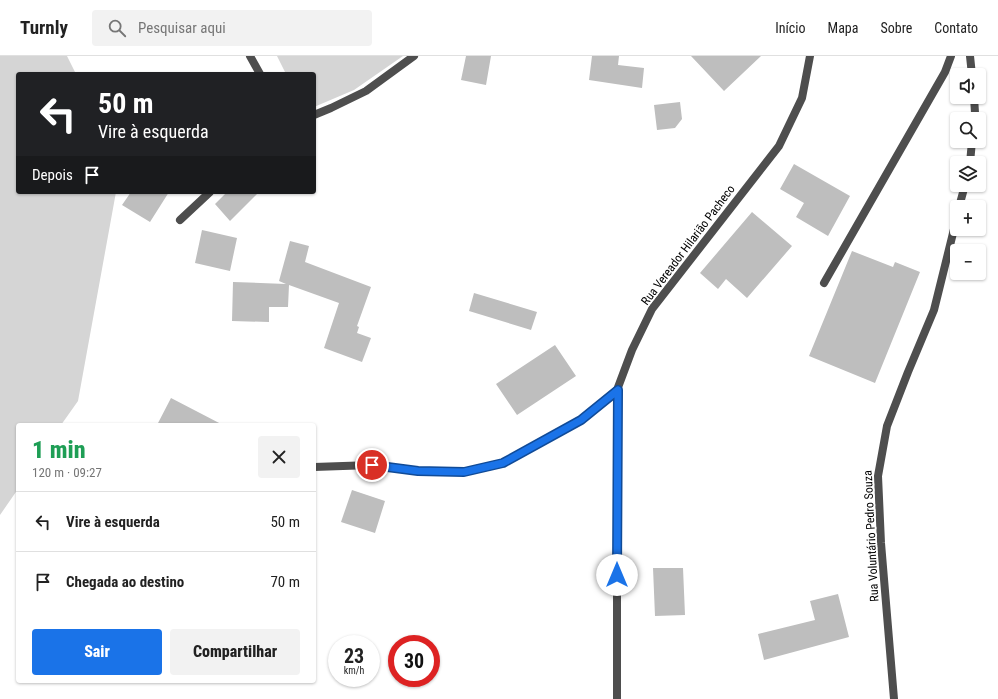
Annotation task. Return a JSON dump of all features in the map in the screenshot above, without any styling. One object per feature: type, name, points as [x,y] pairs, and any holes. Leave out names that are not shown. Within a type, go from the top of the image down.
[{"type":"street","points":[[250,56],[259,72]]},
{"type":"street","points":[[316,114],[366,91],[414,56]]},
{"type":"street","name":"Rua Vereador Hilarião Pacheco","points":[[617,699],[618,390],[632,350],[652,309],[779,146],[802,98],[810,56]]},
{"type":"street","points":[[824,283],[945,72],[951,56]]},
{"type":"street","points":[[970,56],[971,68]]},
{"type":"street","points":[[180,220],[208,194]]},
{"type":"street","name":"Rua Voluntário Pedro Souza","points":[[894,699],[881,543],[878,476],[887,426],[934,310],[952,236]]},
{"type":"street","points":[[316,467],[372,465],[418,471],[464,472],[503,463],[581,420],[618,390]]},
{"type":"shaded area","points":[[0,56],[67,56],[75,72],[16,72],[16,194],[116,194],[78,401],[62,423],[16,423],[16,492],[0,515]]},
{"type":"shaded area","points":[[277,56],[403,56],[354,90],[316,106],[316,72],[285,72]]},
{"type":"building","points":[[466,56],[491,56],[486,85],[461,80]]},
{"type":"building","points":[[592,56],[619,56],[618,65],[644,68],[642,88],[589,80]]},
{"type":"building","points":[[691,56],[761,56],[724,91]]},
{"type":"building","points":[[680,102],[682,119],[675,128],[657,130],[654,105]]},
{"type":"building","points":[[794,164],[850,196],[828,236],[796,217],[804,203],[780,189]]},
{"type":"building","points":[[130,194],[168,194],[150,222],[122,205]]},
{"type":"building","points":[[225,194],[257,194],[230,221],[215,204]]},
{"type":"building","points":[[752,212],[792,246],[747,298],[726,279],[718,289],[700,273]]},
{"type":"building","points":[[202,230],[237,238],[230,271],[195,263]]},
{"type":"building","points":[[290,241],[309,246],[305,262],[371,287],[357,326],[359,327],[357,333],[371,338],[362,362],[324,348],[339,303],[289,285],[288,307],[269,307],[269,322],[232,321],[233,282],[286,284],[279,281]]},
{"type":"building","points":[[852,251],[893,267],[895,262],[920,272],[875,383],[809,356]]},
{"type":"building","points":[[474,293],[537,312],[531,330],[469,311]]},
{"type":"building","points":[[555,345],[576,376],[517,415],[496,384]]},
{"type":"building","points":[[171,398],[219,423],[158,423]]},
{"type":"building","points":[[352,490],[385,501],[375,533],[341,522]]},
{"type":"building","points":[[653,568],[683,568],[685,615],[655,616]]},
{"type":"building","points":[[838,594],[849,637],[764,660],[758,634],[815,620],[810,601]]},
{"type":"route","points":[[372,465],[418,471],[464,472],[503,463],[581,420],[618,390],[617,575]]}]
